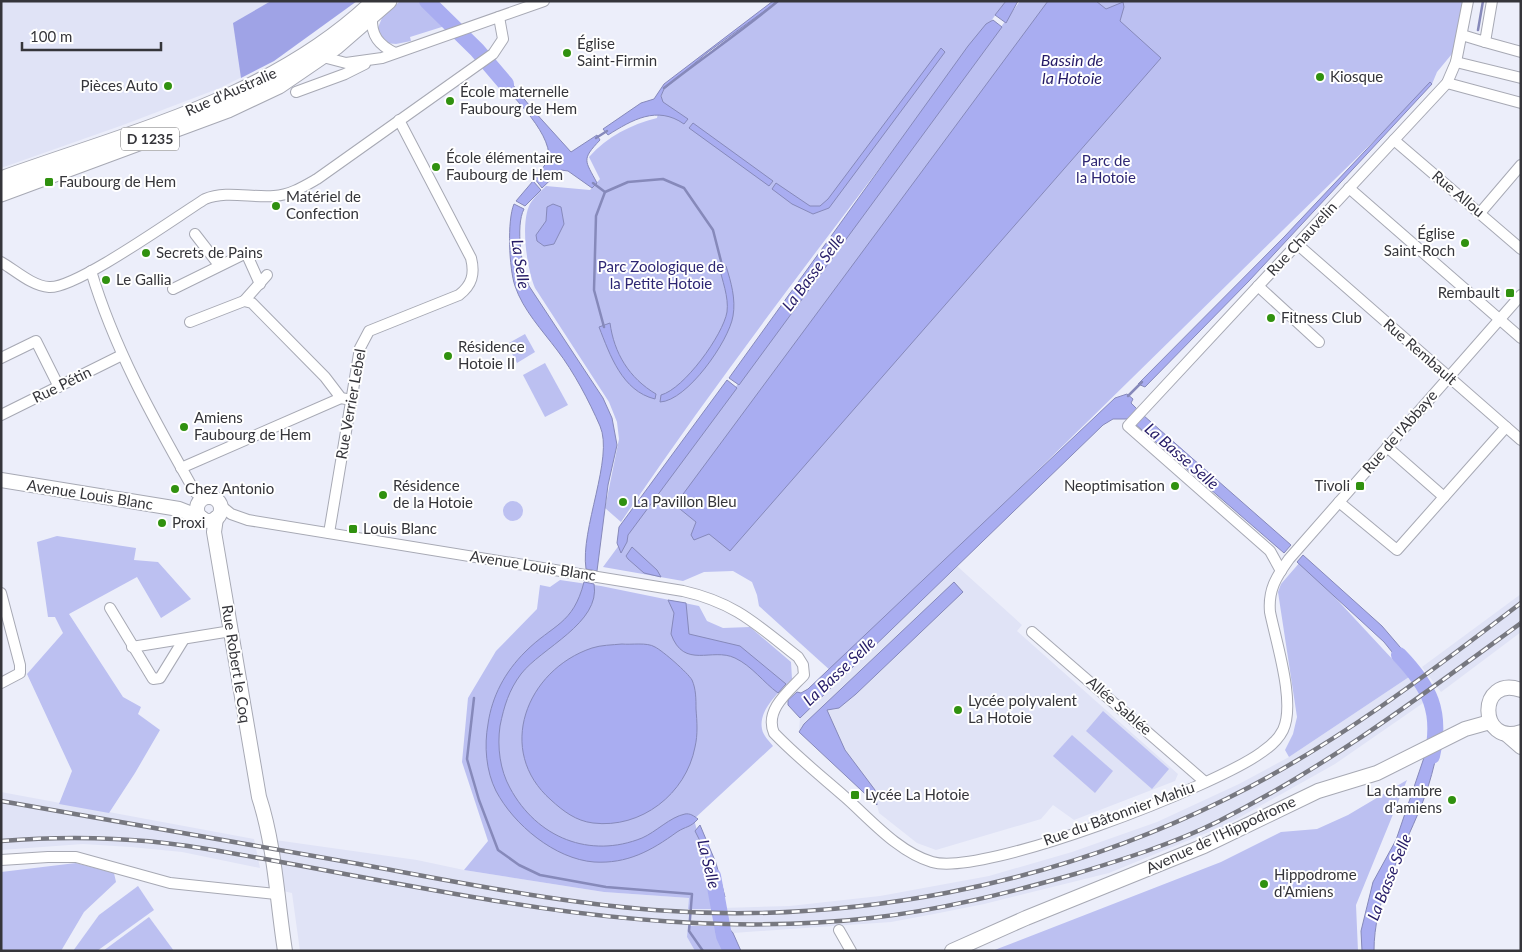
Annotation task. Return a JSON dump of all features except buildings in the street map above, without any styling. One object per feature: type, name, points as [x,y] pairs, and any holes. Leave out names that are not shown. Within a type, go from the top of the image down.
[{"type":"main road","name":"D 1235","points":[[346,32],[374,1]]},
{"type":"main road","name":"D 1235","points":[[346,32],[372,17],[388,1]]},
{"type":"main road","name":"Rue d'Australie","points":[[1,194],[228,110],[279,86],[323,57],[346,32]]},
{"type":"main road","name":"Rue d'Australie","points":[[1,179],[219,100],[256,84],[346,32]]},
{"type":"street","name":"Rue d'Australie","points":[[296,92],[345,74],[370,61],[544,1]]},
{"type":"street","name":"Rue Chauvelin","points":[[1281,570],[1270,551],[1128,426],[1447,83],[1456,62],[1468,1]]},
{"type":"street","points":[[1485,42],[1492,1]]},
{"type":"street","points":[[372,17],[373,32],[378,42],[395,53]]},
{"type":"street","points":[[1,262],[36,283],[50,287],[63,286],[91,271],[205,199],[216,195],[274,196],[301,189],[493,54],[503,39],[499,17]]},
{"type":"street","points":[[1462,35],[1521,52]]},
{"type":"street","name":"Rue d'Australie","points":[[323,57],[346,63],[370,61]]},
{"type":"street","points":[[1456,62],[1521,78]]},
{"type":"street","points":[[1447,83],[1521,103]]},
{"type":"street","name":"Rue Verrier Lebel","points":[[329,533],[346,399],[360,348],[369,331],[458,295],[469,286],[473,278],[474,270],[471,258],[399,120]]},
{"type":"street","name":"Rue Allou","points":[[1394,140],[1521,249]]},
{"type":"street","points":[[1480,213],[1521,165]]},
{"type":"street","points":[[1350,188],[1521,338]]},
{"type":"street","points":[[195,234],[218,265]]},
{"type":"street","name":"Rue Rembault","points":[[1297,244],[1521,440]]},
{"type":"street","points":[[173,289],[218,265],[247,255],[260,284]]},
{"type":"street","points":[[91,271],[122,355],[143,401],[201,501],[214,498],[216,517]]},
{"type":"street","points":[[190,322],[244,301],[267,276]]},
{"type":"street","points":[[1258,286],[1319,342]]},
{"type":"street","name":"Rue de l'Abbaye","points":[[1281,570],[1521,294]]},
{"type":"street","points":[[181,468],[346,399],[258,308],[244,301]]},
{"type":"street","points":[[1,358],[36,341],[59,387]]},
{"type":"street","name":"Rue Pétin","points":[[1,415],[122,355]]},
{"type":"street","points":[[1339,502],[1397,550],[1506,427]]},
{"type":"street","points":[[1387,447],[1444,497]]},
{"type":"street","name":"Avenue Louis Blanc","points":[[1,480],[179,509],[216,517],[248,520],[703,595],[723,602],[752,621],[798,657],[803,665],[804,675],[781,700],[770,721]]},
{"type":"street","name":"Avenue Louis Blanc","points":[[179,509],[201,501]]},
{"type":"street","name":"Rue Robert le Coq","points":[[201,501],[198,511],[216,517],[231,631],[259,797],[260,825],[266,860],[276,894]]},
{"type":"street","name":"Rue du Bâtonnier Mahiu","points":[[770,721],[774,733],[783,742],[881,829],[910,852],[938,864],[976,860],[1079,832],[1139,810],[1205,782],[1261,754],[1278,739],[1287,720],[1288,700],[1269,597],[1271,587],[1281,570]]},
{"type":"street","points":[[1,593],[20,665],[20,673],[1,683]]},
{"type":"street","points":[[110,608],[153,679],[160,678],[184,639]]},
{"type":"street","points":[[132,647],[231,631]]},
{"type":"street","name":"Allée Sablée","points":[[1032,632],[1205,782]]},
{"type":"street","points":[[1518,686],[1498,691],[1490,701],[1488,714],[1490,722],[1495,728],[1506,734],[1521,747]]},
{"type":"street","name":"Avenue de l'Hippodrome","points":[[952,951],[1026,918],[1195,850],[1310,794],[1377,773],[1450,736],[1476,725],[1490,722]]},
{"type":"street","points":[[1506,734],[1521,732]]},
{"type":"street","points":[[1,860],[76,857],[158,881],[201,888],[276,894],[285,951]]},
{"type":"street","points":[[839,930],[851,951]]},
{"type":"shaded area","points":[[1,1],[357,1],[274,61],[220,88],[1,168]]},
{"type":"shaded area","points":[[271,1],[357,1],[274,61],[241,78],[233,23]]},
{"type":"shaded area","name":"Lycée polyvalent La Hotoie","points":[[957,566],[1022,625],[1017,631],[1178,774],[1175,781],[1074,820],[1053,805],[1041,819],[936,850],[917,843],[879,813],[877,805],[799,732],[800,718]]},
{"type":"shaded area","points":[[1521,594],[1521,632],[1441,692],[1422,667]]},
{"type":"shaded area","points":[[1409,677],[1426,701],[1335,764],[1226,825],[1109,873],[984,904],[934,914],[891,922],[733,933],[727,926],[687,937],[695,951],[300,951],[292,893],[283,891],[275,840],[417,860],[464,870],[604,892],[689,898],[688,909],[790,906],[880,896],[989,876],[1072,852],[1157,822],[1239,784],[1289,757]]},
{"type":"shaded area","points":[[1,792],[254,839],[260,868],[182,852],[131,847],[83,844],[1,850]]},
{"type":"green space","points":[[400,1],[421,1],[445,26],[410,37],[411,41],[396,44],[386,43],[377,30],[382,18]]},
{"type":"green space","name":"Parc Zoologique de la Petite Hotoie","points":[[775,1],[1006,1],[762,324],[621,522],[605,508],[619,439],[617,422],[609,402],[535,288],[529,270],[526,246],[525,222],[527,212],[532,201],[546,186],[590,190],[600,179],[589,157],[620,132],[657,118],[663,89]]},
{"type":"green space","name":"Parc de la Hotoie","points":[[1020,1],[1465,1],[1456,49],[1437,72],[1432,84],[832,672],[759,606],[752,582],[733,571],[704,572],[683,581],[603,567]]},
{"type":"green space","points":[[525,334],[535,352],[517,363],[507,344]]},
{"type":"green space","points":[[545,363],[568,405],[545,417],[523,375]]},
{"type":"green space","points":[[509,501],[517,501],[523,507],[523,515],[517,521],[509,521],[503,515],[503,507]]},
{"type":"green space","points":[[57,536],[136,548],[134,560],[158,562],[191,599],[161,618],[137,577],[69,614],[123,697],[141,707],[138,714],[160,730],[109,813],[59,804],[72,771],[27,674],[63,633],[55,617],[48,617],[37,542]]},
{"type":"green space","points":[[1301,561],[1409,677],[1289,757],[1285,750],[1293,734],[1297,717],[1278,592],[1281,584]]},
{"type":"green space","points":[[560,580],[601,586],[699,606],[707,621],[723,628],[750,627],[791,662],[792,679],[771,701],[763,715],[762,729],[766,738],[773,746],[694,819],[714,898],[714,909],[688,909],[689,898],[604,892],[464,870],[488,841],[462,762],[468,698],[496,651],[537,609],[540,585],[550,587]]},
{"type":"green space","points":[[1103,711],[1169,769],[1152,789],[1086,731]]},
{"type":"green space","points":[[1072,735],[1113,771],[1095,793],[1053,756]]},
{"type":"green space","name":"Hippodrome d'Amiens","points":[[1407,780],[1356,905],[1358,951],[992,951],[1221,862],[1281,832],[1317,829],[1348,815]]},
{"type":"green space","points":[[76,863],[114,873],[116,882],[84,912],[61,951],[1,951],[1,872]]},
{"type":"green space","points":[[138,886],[154,910],[97,951],[73,951],[99,915]]},
{"type":"green space","points":[[149,917],[174,951],[103,951]]},
{"type":"green space","points":[[688,926],[717,926],[716,933],[725,951],[695,951],[687,937]]},
{"type":"water","points":[[421,1],[433,1],[457,22],[445,26]]},
{"type":"water","points":[[773,1],[778,1],[708,52],[664,89],[661,96],[663,102],[688,119],[684,124],[674,118],[654,115],[635,120],[608,135],[603,129],[641,103],[654,99],[664,84]]},
{"type":"water","points":[[1006,1],[1018,1],[1006,23],[995,15]]},
{"type":"water","name":"Bassin de la Hotoie","points":[[1048,1],[1096,1],[1106,9],[1123,2],[1124,7],[1120,21],[1161,58],[730,551],[709,534],[694,540],[691,535],[696,522],[675,505]]},
{"type":"water","points":[[993,20],[1002,27],[739,385],[729,378],[968,46],[986,24]]},
{"type":"water","points":[[470,35],[485,50],[475,56],[459,39]]},
{"type":"water","points":[[941,48],[945,52],[829,208],[813,214],[792,204],[772,189],[776,183],[810,206],[820,206],[828,199]]},
{"type":"water","points":[[496,64],[533,110],[571,152],[597,135],[600,140],[590,152],[587,160],[597,183],[592,188],[568,171],[561,170],[542,188],[535,179],[549,159],[548,148],[536,124],[488,69]]},
{"type":"water","points":[[1430,82],[1432,84],[1249,281],[1145,387],[1138,384],[1285,236]]},
{"type":"water","points":[[693,123],[773,181],[769,186],[689,128]]},
{"type":"water","points":[[533,181],[541,190],[525,206],[516,201]]},
{"type":"water","points":[[514,204],[524,209],[521,216],[520,248],[529,286],[603,398],[612,418],[617,445],[608,485],[597,571],[586,569],[585,553],[603,456],[603,440],[600,426],[575,377],[518,295],[511,268],[510,221]]},
{"type":"water","points":[[553,204],[561,207],[564,224],[554,244],[544,246],[537,241],[536,235],[546,221],[547,207]]},
{"type":"water","points":[[719,266],[726,266],[730,278],[734,310],[730,327],[715,354],[694,381],[671,399],[660,402],[661,395],[680,383],[701,360],[724,322],[727,312],[727,300]]},
{"type":"water","points":[[610,323],[615,344],[624,364],[646,388],[656,394],[655,399],[644,395],[634,388],[619,371],[599,327]]},
{"type":"water","points":[[727,380],[737,388],[628,535],[627,542],[621,553],[617,543],[619,527]]},
{"type":"water","points":[[1127,394],[1133,399],[1131,403],[1137,409],[1129,419],[1113,419],[1103,425],[800,718],[788,705],[788,700],[797,692],[801,693],[808,689],[1115,398]]},
{"type":"water","points":[[1143,415],[1291,545],[1284,553],[1135,424]]},
{"type":"water","points":[[632,547],[657,570],[661,577],[644,573],[628,559],[626,556]]},
{"type":"water","points":[[1303,555],[1382,626],[1418,668],[1409,673],[1384,642],[1297,562]]},
{"type":"water","points":[[584,582],[594,584],[594,598],[588,611],[568,634],[530,664],[517,680],[510,692],[503,712],[500,726],[499,750],[507,781],[521,805],[535,820],[567,840],[585,845],[623,844],[642,838],[668,821],[685,814],[698,819],[658,845],[638,855],[617,861],[594,862],[579,859],[551,847],[537,838],[513,816],[504,804],[496,791],[490,775],[487,758],[487,732],[496,694],[511,668],[525,652],[568,616],[574,607]]},
{"type":"water","points":[[954,582],[963,592],[856,694],[839,708],[827,710],[845,750],[875,790],[877,805],[799,732],[804,724]]},
{"type":"water","points":[[668,600],[686,603],[689,634],[740,646],[786,684],[778,693],[747,665],[735,658],[726,655],[691,655],[683,651],[671,634],[674,613]]},
{"type":"water","points":[[622,644],[652,645],[686,672],[692,680],[696,698],[697,737],[690,764],[682,780],[659,805],[644,814],[628,820],[611,823],[587,822],[575,818],[560,808],[534,780],[524,759],[522,736],[526,714],[535,693],[550,674],[569,659],[595,647]]},
{"type":"water","points":[[1441,731],[1425,796],[1383,898],[1378,915],[1374,951],[1362,951],[1361,931],[1373,882],[1396,840],[1431,737]]},
{"type":"water","points":[[700,825],[716,863],[725,897],[714,898],[704,849],[695,831]]},
{"type":"water","points":[[717,926],[727,926],[733,933],[741,951],[725,951],[716,932]]},
{"type":"waterway","name":"La Selle","points":[[427,1],[477,50],[506,84]]},
{"type":"waterway","points":[[664,88],[778,1]]},
{"type":"waterway","points":[[1478,30],[1483,1]]},
{"type":"waterway","points":[[596,138],[607,131]]},
{"type":"waterway","points":[[593,183],[605,192],[628,182],[663,179],[684,188],[713,230],[723,269]]},
{"type":"waterway","points":[[604,327],[594,290],[596,216],[605,192]]},
{"type":"waterway","points":[[1128,396],[1142,382]]},
{"type":"waterway","name":"La Basse Selle","points":[[1399,655],[1419,678],[1431,701],[1435,726],[1432,756]]},
{"type":"waterway","points":[[474,698],[467,759],[479,800],[498,850],[519,865],[540,875],[606,887],[692,894],[689,931],[703,951]]},
{"type":"waterway","name":"La Selle","points":[[713,876],[724,936],[731,951]]},
{"type":"railway","points":[[1,801],[506,891],[580,902],[654,910],[727,913],[801,911],[874,904],[947,893],[1019,876],[1090,855],[1159,829],[1226,799],[1304,757],[1341,733],[1414,683],[1521,603]]},
{"type":"railway","points":[[1,841],[86,838],[135,840],[177,845],[239,854],[503,902],[640,920],[687,923],[779,924],[825,922],[897,915],[974,900],[1075,874],[1148,851],[1202,829],[1260,799],[1337,753],[1411,703],[1521,623]]},
{"type":"place","name":"Église Saint-Firmin","points":[[567,53]]},
{"type":"place","name":"Kiosque","points":[[1320,77]]},
{"type":"place","name":"Pièces Auto","points":[[168,86]]},
{"type":"place","name":"École maternelle Faubourg de Hem","points":[[450,101]]},
{"type":"place","name":"École élémentaire Faubourg de Hem","points":[[436,167]]},
{"type":"place","name":"Faubourg de Hem","points":[[49,182]]},
{"type":"place","name":"Matériel de Confection","points":[[276,206]]},
{"type":"place","name":"Église Saint-Roch","points":[[1465,243]]},
{"type":"place","name":"Secrets de Pains","points":[[146,253]]},
{"type":"place","name":"Le Gallia","points":[[106,280]]},
{"type":"place","name":"Rembault","points":[[1510,293]]},
{"type":"place","name":"Fitness Club","points":[[1271,318]]},
{"type":"place","name":"Résidence Hotoie II","points":[[448,356]]},
{"type":"place","name":"Amiens Faubourg de Hem","points":[[184,427]]},
{"type":"place","name":"Neoptimisation","points":[[1175,486]]},
{"type":"place","name":"Tivoli","points":[[1360,486]]},
{"type":"place","name":"Chez Antonio","points":[[175,489]]},
{"type":"place","name":"Résidence de la Hotoie","points":[[383,495]]},
{"type":"place","name":"La Pavillon Bleu","points":[[623,502]]},
{"type":"place","name":"Proxi","points":[[162,523]]},
{"type":"place","name":"Louis Blanc","points":[[353,529]]},
{"type":"place","name":"Lycée polyvalent La Hotoie","points":[[958,710]]},
{"type":"place","name":"Lycée La Hotoie","points":[[855,795]]},
{"type":"place","name":"La chambre d'amiens","points":[[1452,800]]},
{"type":"place","name":"Hippodrome d'Amiens","points":[[1264,884]]}]
